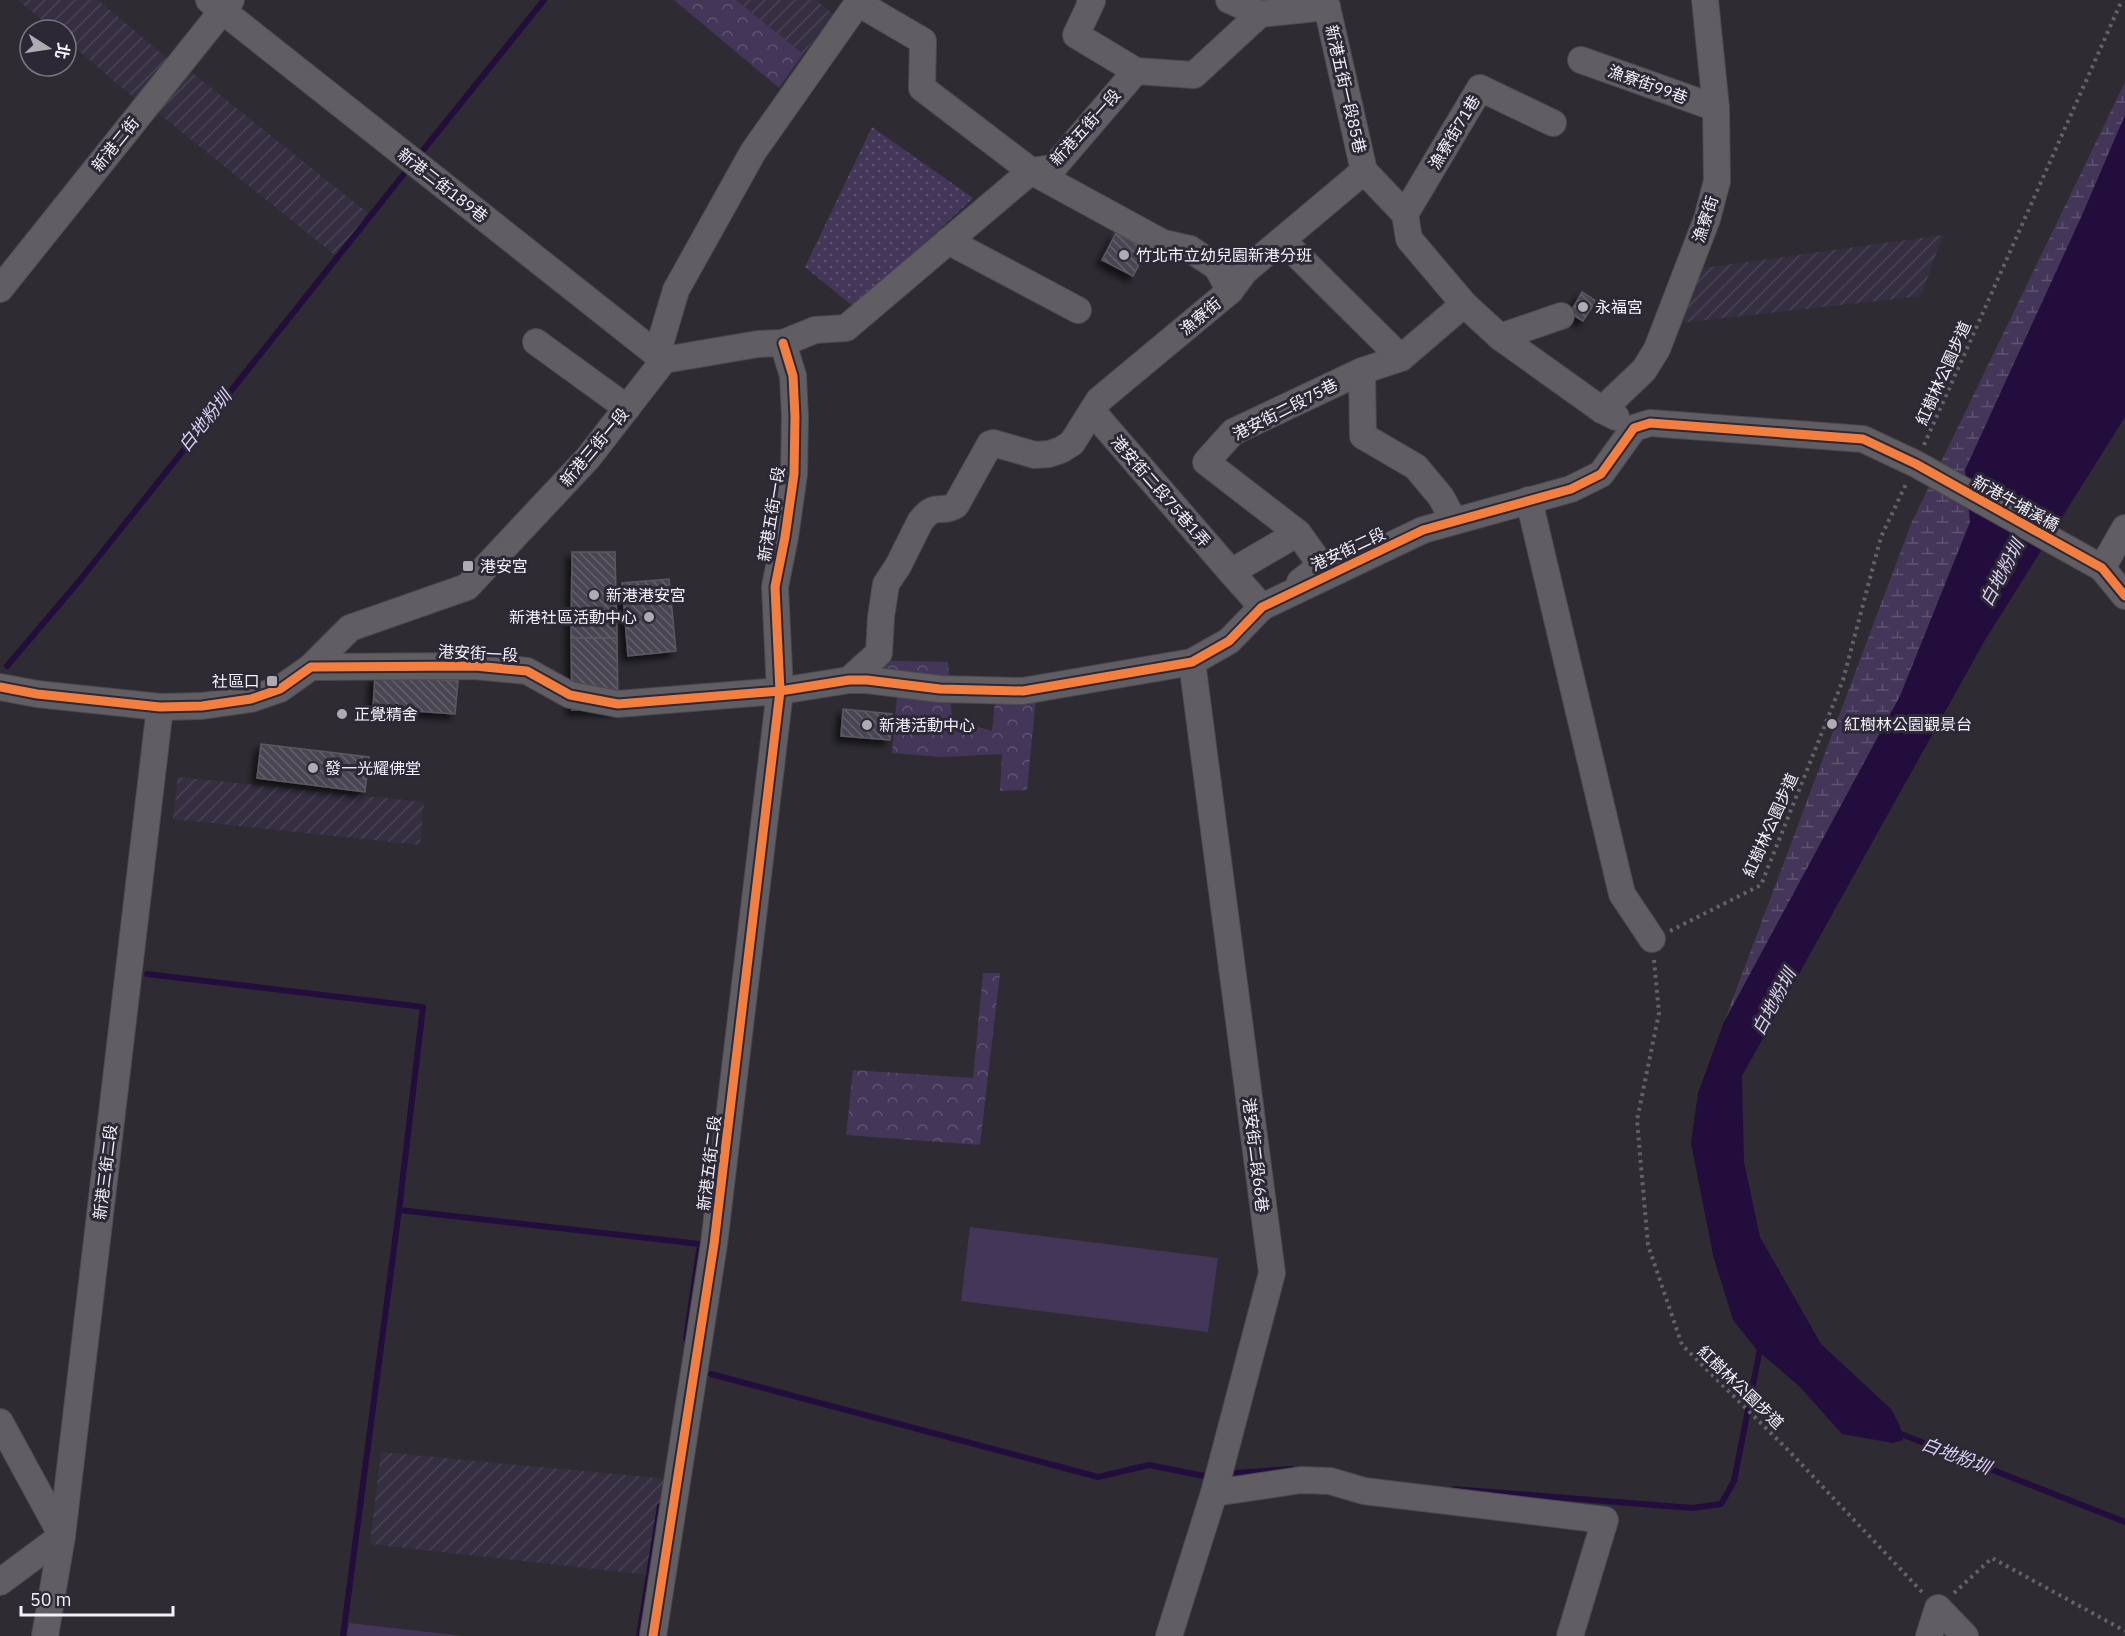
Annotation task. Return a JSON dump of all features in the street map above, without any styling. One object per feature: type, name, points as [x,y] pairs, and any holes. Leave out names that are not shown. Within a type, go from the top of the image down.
[{"type":"street","points":[[1090,0],[1092,1],[1076,35],[1136,70],[1194,75],[1260,14]]},
{"type":"street","points":[[1229,0],[1260,14],[1329,4]]},
{"type":"street","name":"漁寮街","points":[[1602,410],[1644,370],[1657,349],[1702,230],[1717,181],[1716,108],[1705,0]]},
{"type":"street","points":[[783,343],[758,344],[664,360],[660,344],[676,290],[753,153],[859,2],[922,41],[922,88],[1030,171],[1163,243],[1190,249],[1217,267],[1230,291]]},
{"type":"street","name":"新港二街189巷","points":[[221,4],[664,360]]},
{"type":"street","name":"新港二街","points":[[0,289],[221,4]]},
{"type":"street","name":"新港五街一段85巷","points":[[1329,4],[1364,171]]},
{"type":"street","name":"漁寮街99巷","points":[[1581,60],[1716,108]]},
{"type":"street","name":"新港五街一段","points":[[780,691],[775,587],[794,474],[795,417],[793,376],[783,343],[815,330],[846,328],[1030,171],[1053,168],[1136,70]]},
{"type":"street","name":"漁寮街71巷","points":[[1405,214],[1480,88],[1553,123]]},
{"type":"street","points":[[1364,171],[1405,214],[1409,239],[1464,304],[1500,337],[1602,410],[1634,428],[1650,423],[1863,439],[1916,464]]},
{"type":"street","name":"漁寮街","points":[[849,680],[879,653],[886,584],[925,515],[935,508],[951,509],[956,505],[990,444],[1035,455],[1049,454],[1072,443],[1099,400],[1230,291],[1245,271],[1364,171]]},
{"type":"street","points":[[1281,240],[1401,358]]},
{"type":"street","points":[[948,241],[1078,309]]},
{"type":"street","points":[[1454,521],[1441,497],[1416,467],[1364,436],[1362,371],[1401,358],[1464,304]]},
{"type":"street","points":[[1500,337],[1561,316]]},
{"type":"street","points":[[537,342],[627,408]]},
{"type":"street","name":"新港三街一段","points":[[160,707],[202,706],[251,699],[280,689],[311,667],[350,628],[467,587],[588,458],[664,360]]},
{"type":"street","name":"港安街二段75巷","points":[[1273,601],[1321,566],[1299,532],[1206,462],[1233,432],[1362,371]]},
{"type":"street","name":"港安街二段75巷1弄","points":[[1092,411],[1231,572],[1273,601]]},
{"type":"street","name":"港安街二段","points":[[780,691],[849,680],[940,689],[1023,690],[1192,662],[1229,641],[1273,601],[1423,530],[1571,489],[1601,474],[1634,428]]},
{"type":"street","name":"新港牛埔溪橋","points":[[1916,464],[2102,568]]},
{"type":"street","points":[[1529,500],[1622,894],[1652,939]]},
{"type":"street","points":[[2125,528],[2102,568],[2125,596]]},
{"type":"street","points":[[1231,572],[1299,532]]},
{"type":"street","name":"港安街二段66巷","points":[[1169,1636],[1214,1493],[1272,1274],[1192,662]]},
{"type":"street","name":"港安街一段","points":[[311,667],[475,666],[527,671],[570,695],[618,704],[780,691]]},
{"type":"street","points":[[0,687],[37,694],[160,707]]},
{"type":"street","name":"新港五街二段","points":[[653,1636],[714,1244],[780,691]]},
{"type":"street","name":"新港三街二段","points":[[45,1636],[62,1536],[160,707]]},
{"type":"street","points":[[0,1422],[62,1536],[0,1582]]},
{"type":"street","points":[[1214,1493],[1301,1480],[1330,1481],[1364,1491],[1605,1520],[1570,1636]]},
{"type":"street","points":[[1929,1636],[1938,1608],[1965,1636]]},
{"type":"path","points":[[1938,1608],[1992,1558],[2125,1631]]},
{"type":"shaded area","points":[[18,0],[98,0],[173,63],[140,103],[78,50],[78,18],[40,18]]},
{"type":"shaded area","points":[[736,0],[816,0],[834,15],[803,54]]},
{"type":"shaded area","points":[[191,72],[369,214],[336,256],[158,113]]},
{"type":"shaded area","name":"竹北市立幼兒園新港分班","points":[[1114,230],[1151,248],[1135,280],[1098,262]]},
{"type":"shaded area","points":[[1943,235],[1921,296],[1679,323],[1703,268]]},
{"type":"shaded area","points":[[178,777],[424,802],[420,845],[173,819]]},
{"type":"shaded area","points":[[381,1452],[668,1479],[650,1575],[370,1544]]},
{"type":"green space","points":[[674,0],[736,0],[803,54],[779,88]]},
{"type":"green space","points":[[2125,82],[2125,308],[1724,1022],[1911,524]]},
{"type":"green space","points":[[872,127],[973,198],[855,308],[805,267]]},
{"type":"green space","points":[[859,660],[948,662],[952,719],[992,731],[995,701],[1036,698],[1027,790],[1000,791],[1002,754],[941,757],[892,753],[898,684]]},
{"type":"green space","points":[[983,973],[1000,973],[980,1145],[846,1135],[853,1070],[973,1078]]},
{"type":"green space","points":[[970,1227],[1218,1258],[1208,1332],[961,1301]]},
{"type":"green space","points":[[349,1623],[463,1636],[347,1636]]},
{"type":"water","points":[[2125,115],[2125,417],[1985,640],[1742,1076],[1744,1162],[1760,1237],[1821,1344],[1891,1409],[1900,1426],[1903,1440],[1893,1443],[1842,1434],[1800,1387],[1757,1350],[1733,1320],[1713,1255],[1691,1143],[1698,1093],[1724,1022],[1900,696],[1970,522],[1965,470],[2083,213]]},
{"type":"building","name":"竹北市立幼兒園新港分班","points":[[1116,233],[1147,249],[1133,276],[1102,260]]},
{"type":"building","name":"永福宮","points":[[1582,292],[1596,301],[1583,321],[1570,313]]},
{"type":"building","name":"新港港安宮","points":[[572,552],[615,552],[617,638],[571,638]]},
{"type":"building","name":"新港社區活動中心","points":[[669,579],[676,651],[628,656],[622,583]]},
{"type":"building","points":[[571,638],[617,638],[618,710],[572,710]]},
{"type":"building","points":[[375,676],[458,681],[455,714],[373,708]]},
{"type":"building","name":"新港活動中心","points":[[843,709],[892,714],[890,740],[841,736]]},
{"type":"building","name":"發一光耀佛堂","points":[[261,744],[369,757],[365,792],[257,778]]},
{"type":"waterway","name":"白地粉圳","points":[[424,149],[544,0]]},
{"type":"waterway","name":"白地粉圳","points":[[7,666],[80,580],[403,175]]},
{"type":"waterway","points":[[147,974],[423,1007],[399,1210],[343,1636]]},
{"type":"waterway","points":[[399,1210],[700,1244],[686,1339]]},
{"type":"waterway","points":[[1454,1489],[1692,1508],[1721,1504],[1734,1481],[1761,1344]]},
{"type":"waterway","points":[[711,1374],[1098,1477],[1149,1465],[1204,1476]]},
{"type":"waterway","name":"白地粉圳","points":[[1896,1432],[2125,1522]]},
{"type":"waterway","points":[[1236,1473],[1292,1469]]},
{"type":"waterway","points":[[639,1636],[660,1506]]},
{"type":"cycle path","points":[[653,1636],[714,1244],[780,691],[775,587],[794,474],[795,417],[793,376],[783,343]]},
{"type":"cycle path","points":[[0,687],[37,694],[160,707],[202,706],[251,699],[280,689],[311,667],[475,666],[527,671],[570,695],[618,704],[780,691],[849,680],[940,689],[1023,691],[1192,662],[1229,641],[1262,607],[1423,530],[1571,489],[1601,474],[1634,428],[1650,423],[1863,439],[1916,464],[2102,568],[2125,596]]},
{"type":"place","name":"竹北市立幼兒園新港分班","points":[[1124,255]]},
{"type":"place","name":"永福宮","points":[[1583,307]]},
{"type":"place","name":"港安宮","points":[[468,566]]},
{"type":"place","name":"新港港安宮","points":[[594,595]]},
{"type":"place","name":"新港社區活動中心","points":[[649,617]]},
{"type":"place","name":"社區口","points":[[272,681]]},
{"type":"place","name":"正覺精舍","points":[[342,714]]},
{"type":"place","name":"紅樹林公園觀景台","points":[[1832,724]]},
{"type":"place","name":"新港活動中心","points":[[867,725]]},
{"type":"place","name":"發一光耀佛堂","points":[[313,768]]}]
